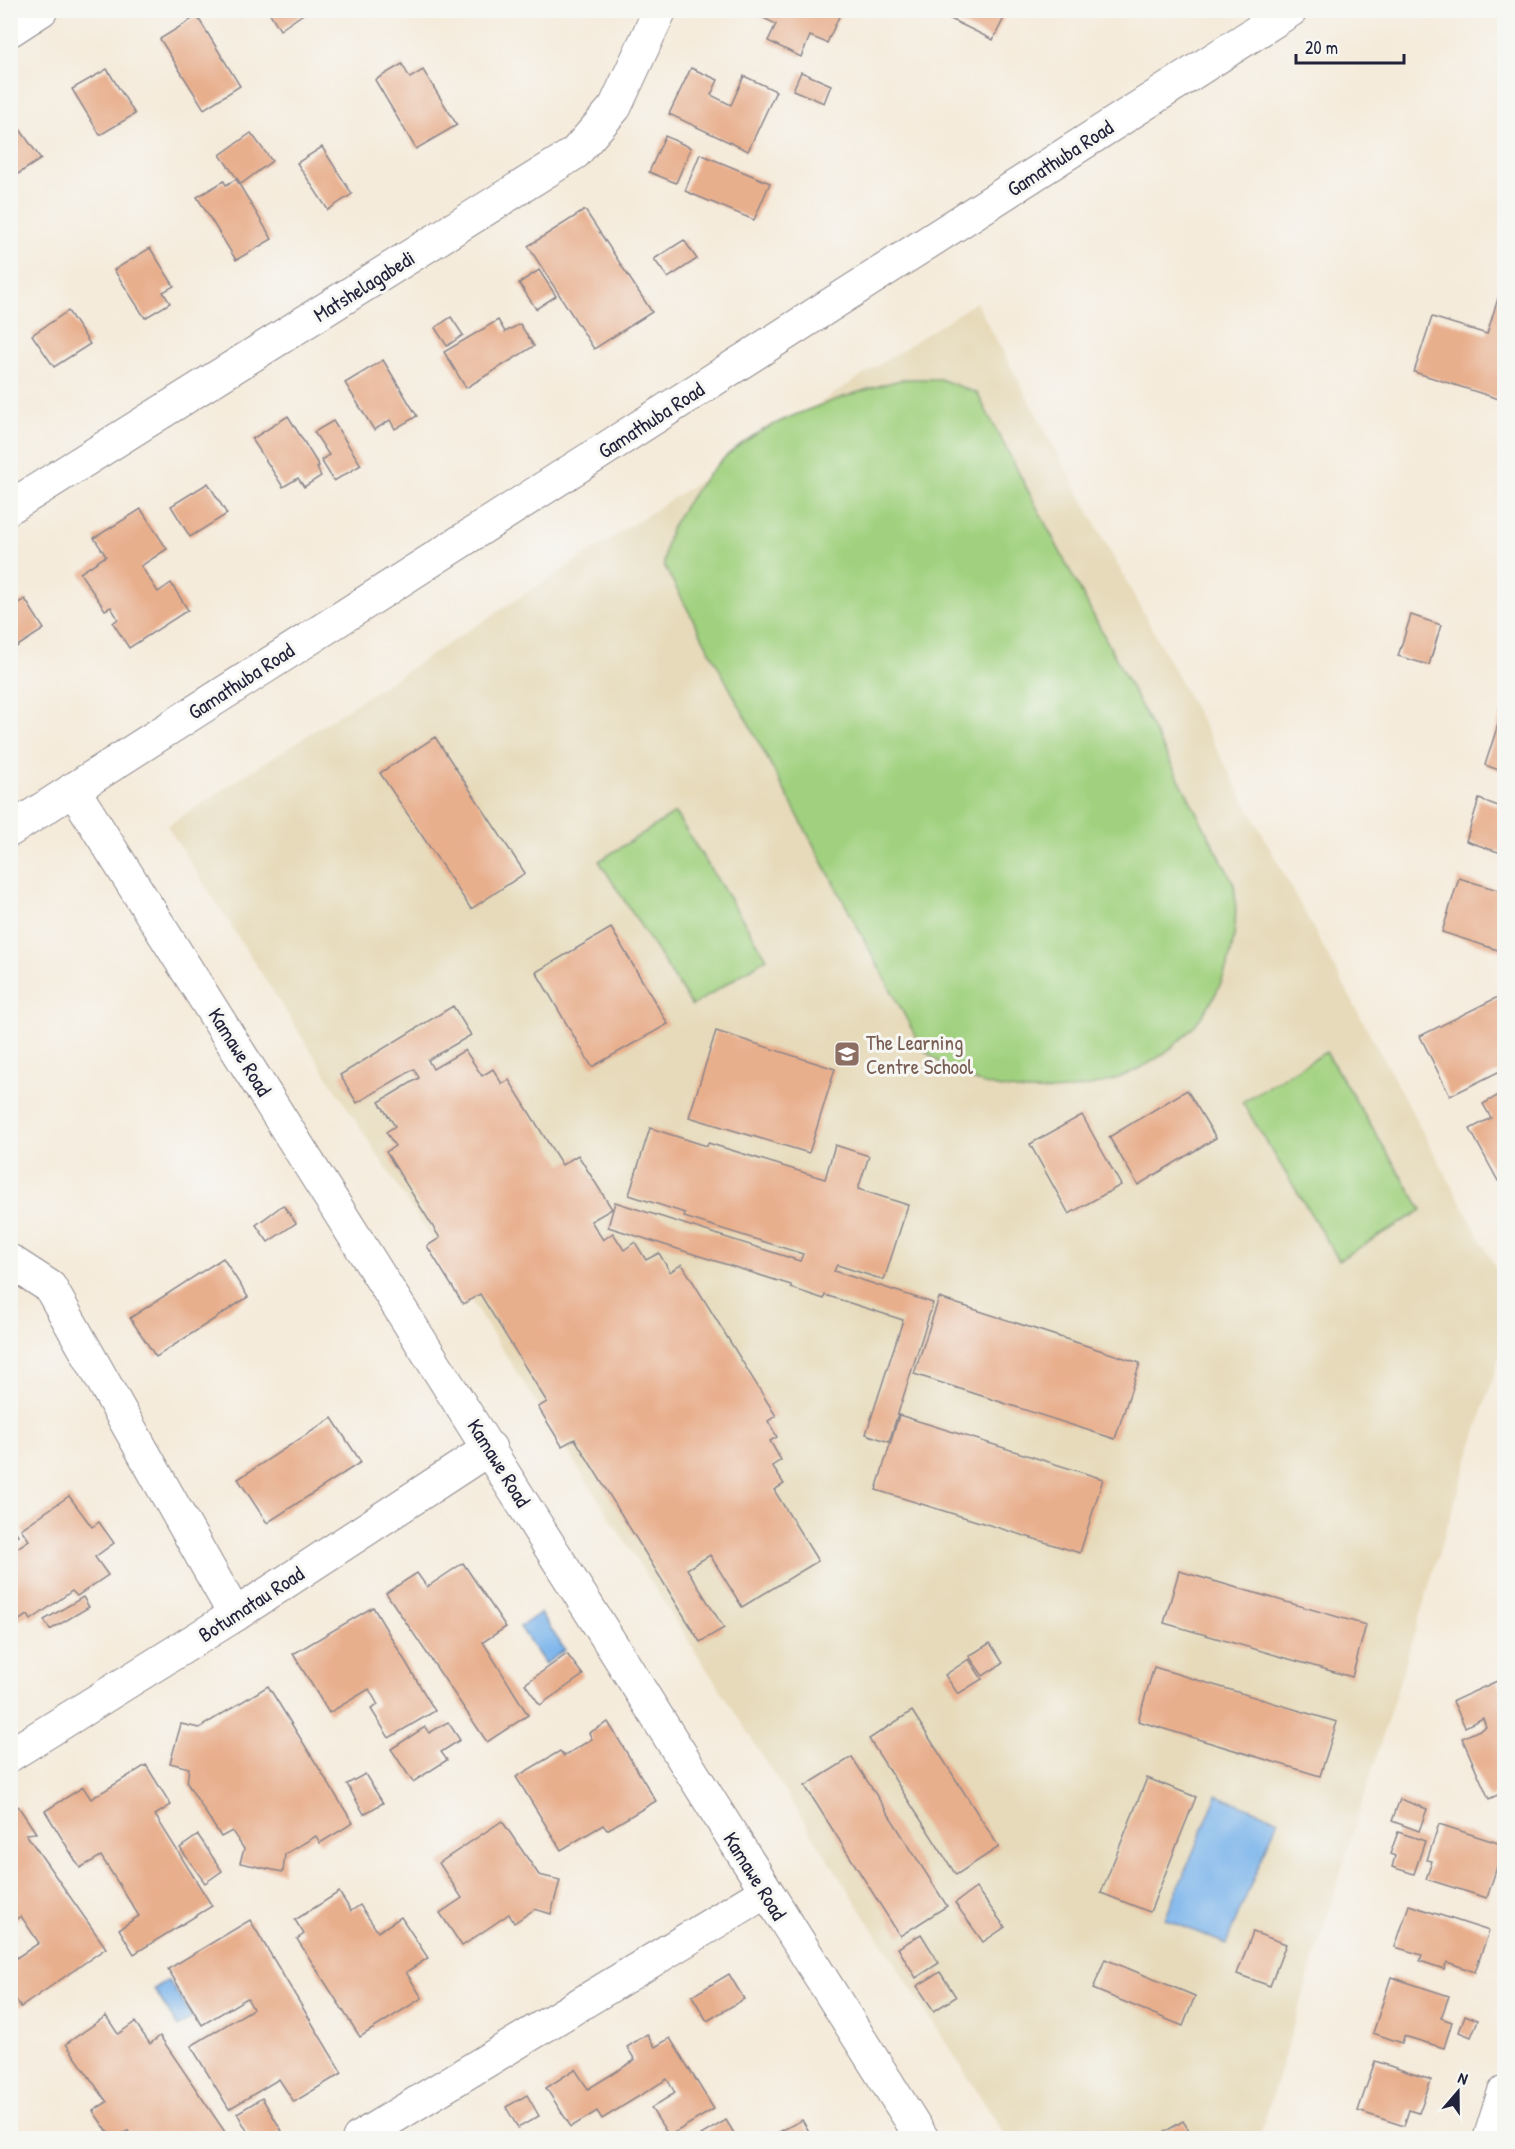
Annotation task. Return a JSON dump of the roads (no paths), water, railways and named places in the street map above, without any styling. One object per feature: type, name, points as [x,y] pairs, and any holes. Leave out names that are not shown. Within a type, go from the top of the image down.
[{"type":"street","points":[[10,30],[41,10]]},
{"type":"street","name":"Matshelagabedi","points":[[10,507],[575,153],[615,107],[660,10]]},
{"type":"street","name":"Gamathuba Road","points":[[10,830],[1291,10]]},
{"type":"street","name":"Kamawe Road","points":[[73,789],[490,1448],[765,1892],[922,2139]]},
{"type":"street","points":[[10,1261],[50,1287],[235,1615]]},
{"type":"street","name":"Botumatau Road","points":[[10,1755],[235,1615],[490,1448]]},
{"type":"street","points":[[359,2139],[765,1892]]},
{"type":"street","points":[[1490,2139],[1504,2093]]},
{"type":"water","points":[[540,1613],[565,1650],[545,1664],[520,1627]]},
{"type":"water","points":[[1217,1795],[1278,1820],[1226,1944],[1165,1919]]},
{"type":"water","points":[[168,1980],[193,2018],[178,2027],[154,1989]]},
{"type":"place","name":"The Learning Centre School","points":[[847,1054]]}]
